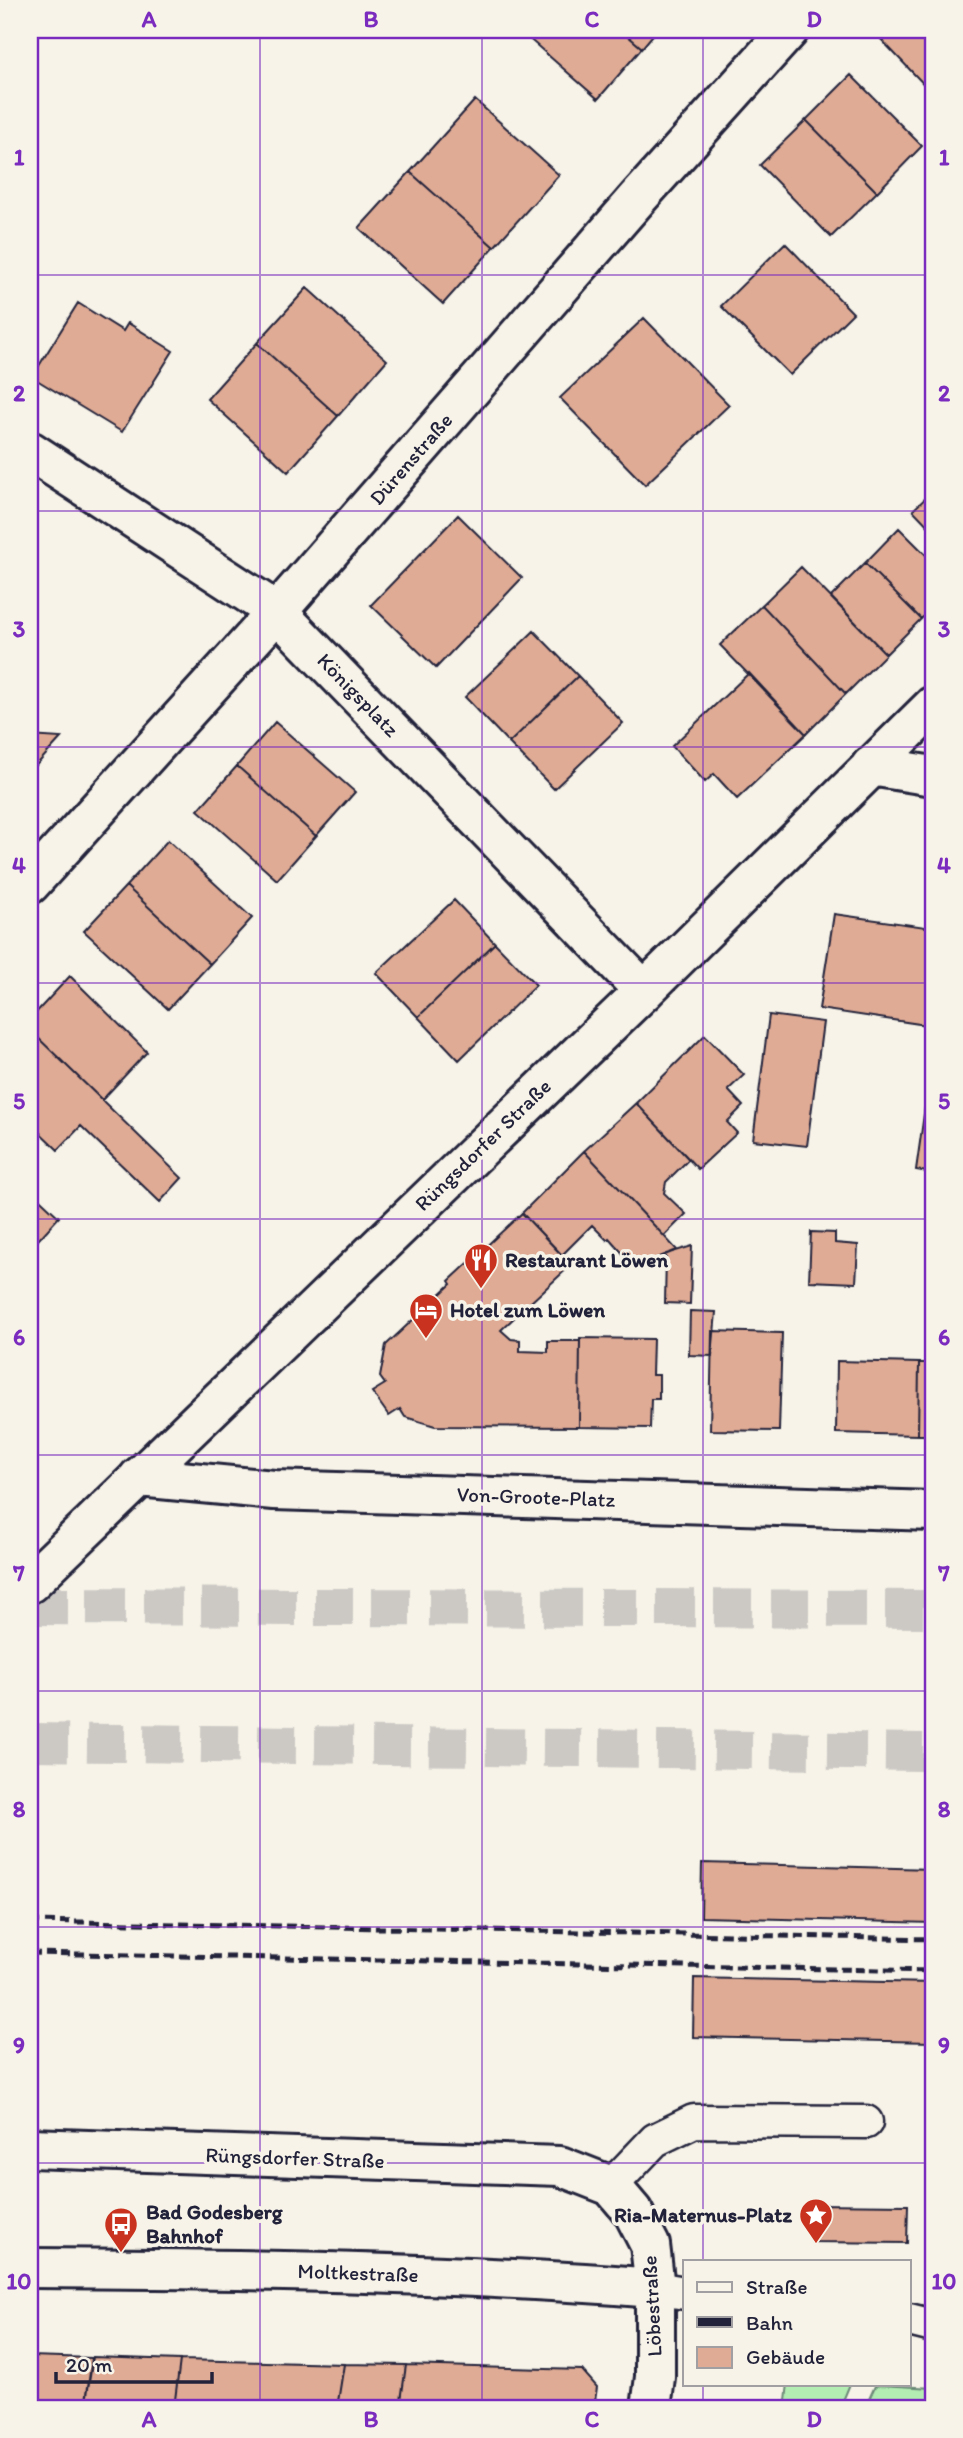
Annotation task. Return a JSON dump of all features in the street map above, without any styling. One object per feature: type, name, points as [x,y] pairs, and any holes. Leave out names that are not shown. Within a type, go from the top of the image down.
[{"type":"street","name":"Dürenstraße","points":[[30,884],[277,612],[638,198],[789,30]]},
{"type":"street","name":"Königsplatz","points":[[30,451],[277,612],[644,991]]},
{"type":"street","name":"Rüngsdorfer Straße","points":[[30,1583],[644,991],[933,706]]},
{"type":"street","points":[[871,766],[933,776]]},
{"type":"street","name":"Von-Groote-Platz","points":[[139,1477],[274,1490],[933,1511]]},
{"type":"street","name":"Rüngsdorfer Straße","points":[[30,2148],[560,2166]]},
{"type":"street","name":"Löbestraße","points":[[560,2166],[611,2186],[633,2213],[670,2290],[651,2408]]},
{"type":"street","name":"Moltkestraße","points":[[30,2268],[473,2276],[670,2290]]},
{"type":"lane","points":[[611,2186],[655,2140],[694,2121],[866,2123]]},
{"type":"lane","points":[[911,2320],[933,2326]]},
{"type":"green space","points":[[788,2386],[849,2386],[840,2408],[785,2408]]},
{"type":"green space","points":[[875,2386],[933,2388],[933,2408],[865,2408]]},
{"type":"building","points":[[30,30],[36,30],[30,58]]},
{"type":"building","points":[[529,30],[621,30],[642,48],[598,99],[525,35]]},
{"type":"building","points":[[621,30],[657,30],[642,48]]},
{"type":"building","points":[[883,30],[933,30],[933,94],[877,35]]},
{"type":"building","points":[[851,75],[922,146],[877,192],[806,120]]},
{"type":"building","points":[[475,100],[559,175],[494,247],[410,172]]},
{"type":"building","points":[[806,120],[877,192],[831,237],[760,165]]},
{"type":"building","points":[[410,172],[494,247],[443,304],[359,228]]},
{"type":"building","points":[[785,243],[853,313],[790,375],[721,306]]},
{"type":"building","points":[[307,288],[387,360],[338,416],[257,343]]},
{"type":"building","points":[[78,303],[123,331],[128,323],[173,351],[122,432],[32,377]]},
{"type":"building","points":[[644,318],[729,405],[645,485],[560,398]]},
{"type":"building","points":[[257,343],[338,416],[288,472],[207,399]]},
{"type":"building","points":[[933,491],[933,531],[913,510]]},
{"type":"building","points":[[458,515],[522,578],[436,668],[371,605]]},
{"type":"building","points":[[899,528],[933,562],[933,607],[921,619],[865,563]]},
{"type":"building","points":[[865,563],[921,619],[886,654],[831,597]]},
{"type":"building","points":[[801,567],[886,654],[846,694],[762,605]]},
{"type":"building","points":[[762,605],[846,694],[806,734],[720,645]]},
{"type":"building","points":[[534,631],[578,676],[509,743],[465,697]]},
{"type":"building","points":[[749,673],[806,734],[737,799],[714,774],[705,782],[672,746]]},
{"type":"building","points":[[578,676],[623,723],[554,789],[509,743]]},
{"type":"building","points":[[275,722],[355,792],[316,836],[237,766]]},
{"type":"building","points":[[30,736],[61,738],[30,772]]},
{"type":"building","points":[[237,766],[316,836],[277,880],[198,810]]},
{"type":"building","points":[[168,840],[252,918],[210,964],[126,886]]},
{"type":"building","points":[[126,886],[210,964],[168,1009],[84,931]]},
{"type":"building","points":[[454,900],[495,943],[418,1017],[376,973]]},
{"type":"building","points":[[834,914],[933,928],[933,1026],[819,1009]]},
{"type":"building","points":[[495,943],[536,985],[459,1060],[418,1017]]},
{"type":"building","points":[[70,976],[147,1052],[102,1100],[30,1030],[30,1019]]},
{"type":"building","points":[[769,1015],[823,1022],[807,1146],[753,1140]]},
{"type":"building","points":[[30,1030],[182,1178],[160,1202],[81,1126],[58,1150],[30,1123]]},
{"type":"building","points":[[705,1035],[744,1075],[728,1090],[743,1106],[727,1122],[737,1133],[698,1169],[636,1103]]},
{"type":"building","points":[[933,1051],[933,1173],[916,1170]]},
{"type":"building","points":[[636,1103],[689,1159],[666,1182],[664,1193],[686,1214],[664,1236],[584,1151]]},
{"type":"building","points":[[584,1151],[677,1250],[635,1267],[609,1238],[607,1240],[592,1225],[562,1255],[522,1213]]},
{"type":"building","points":[[30,1190],[59,1217],[30,1249]]},
{"type":"building","points":[[522,1213],[571,1265],[501,1330],[511,1339],[520,1340],[520,1351],[548,1352],[548,1341],[580,1341],[579,1427],[435,1426],[405,1417],[400,1409],[389,1416],[372,1392],[385,1384],[380,1377],[386,1345]]},
{"type":"building","points":[[811,1232],[835,1233],[835,1243],[858,1245],[856,1283],[809,1281]]},
{"type":"building","points":[[692,1246],[690,1304],[665,1303],[666,1254]]},
{"type":"building","points":[[690,1311],[716,1312],[712,1356],[689,1355]]},
{"type":"building","points":[[712,1331],[782,1333],[779,1431],[710,1430]]},
{"type":"building","points":[[580,1338],[653,1339],[652,1375],[659,1375],[659,1399],[651,1399],[650,1428],[579,1427]]},
{"type":"building","points":[[837,1361],[919,1363],[918,1435],[836,1433]]},
{"type":"building","points":[[919,1363],[933,1363],[933,1435],[918,1435]]},
{"type":"building","points":[[702,1863],[933,1869],[933,1923],[701,1917]]},
{"type":"building","points":[[694,1978],[933,1983],[933,2042],[693,2037]]},
{"type":"building","points":[[933,2130],[933,2220],[931,2220]]},
{"type":"building","points":[[813,2204],[908,2205],[907,2243],[812,2242]]},
{"type":"building","points":[[30,2356],[92,2358],[85,2408],[30,2408]]},
{"type":"building","points":[[93,2357],[180,2360],[174,2408],[85,2408]]},
{"type":"building","points":[[180,2360],[344,2364],[337,2408],[174,2408]]},
{"type":"building","points":[[344,2364],[406,2365],[400,2408],[337,2408]]},
{"type":"building","points":[[406,2365],[582,2370],[597,2387],[594,2408],[400,2408]]},
{"type":"tunnel","points":[[30,1606],[933,1609]]},
{"type":"tunnel","points":[[30,1742],[933,1752]]},
{"type":"railway","points":[[30,1921],[933,1939]]},
{"type":"railway","points":[[30,1953],[933,1971]]},
{"type":"place","name":"Restaurant Löwen","points":[[481,1290]]},
{"type":"place","name":"Hotel zum Löwen","points":[[426,1340]]},
{"type":"place","name":"Ria-Maternus-Platz","points":[[816,2245]]},
{"type":"place","name":"Bad Godesberg Bahnhof","points":[[121,2254]]}]
